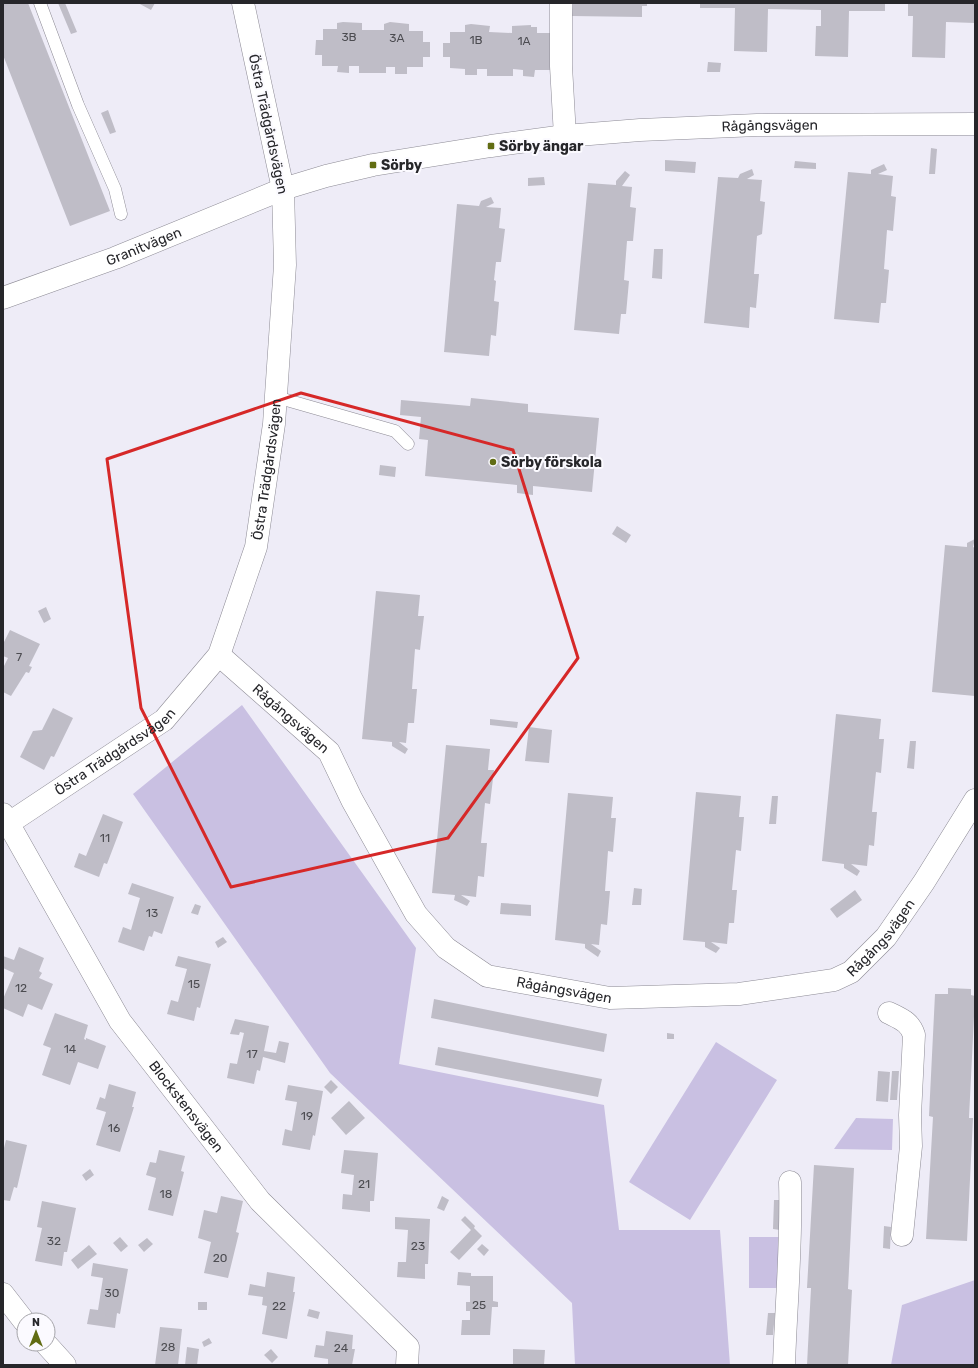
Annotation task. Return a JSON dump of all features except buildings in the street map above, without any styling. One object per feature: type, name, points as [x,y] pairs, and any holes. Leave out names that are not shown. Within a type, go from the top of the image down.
[{"type":"street","name":"Östra Trädgårdsvägen","points":[[5,822],[164,720],[219,655],[256,547],[274,424],[285,265],[283,189],[243,3]]},
{"type":"street","points":[[561,3],[561,66],[565,136]]},
{"type":"street","name":"Rågångsvägen","points":[[283,189],[326,176],[373,165],[565,136],[640,130],[757,125],[975,124]]},
{"type":"street","name":"Granitvägen","points":[[6,295],[115,258],[283,189]]},
{"type":"street","name":"Rågångsvägen","points":[[219,655],[329,752],[352,800],[416,914],[446,948],[486,976],[610,998],[739,994],[834,980],[850,972],[886,937],[924,882],[975,800]]},
{"type":"street","name":"Blockstensvägen","points":[[5,822],[120,1021],[260,1201],[408,1347],[407,1365]]},
{"type":"street","points":[[889,1013],[911,1026],[914,1035],[910,1146],[902,1235]]},
{"type":"street","points":[[784,1365],[790,1270],[790,1182]]},
{"type":"street","points":[[3,1294],[17,1312]]},
{"type":"street","points":[[53,1352],[65,1365]]},
{"type":"lane","points":[[40,3],[78,105],[115,189],[121,214]]},
{"type":"lane","points":[[276,397],[395,431],[408,444]]},
{"type":"highlighted area","points":[[301,393],[513,450],[578,658],[448,838],[231,887],[141,708],[107,459]]},
{"type":"shaded area","points":[[242,705],[416,948],[399,1064],[604,1105],[619,1230],[720,1230],[730,1365],[575,1365],[572,1303],[330,1073],[133,794]]},
{"type":"shaded area","points":[[716,1042],[777,1080],[690,1220],[629,1182]]},
{"type":"shaded area","points":[[856,1118],[893,1119],[892,1150],[834,1149]]},
{"type":"shaded area","points":[[749,1237],[779,1237],[778,1288],[749,1288]]},
{"type":"shaded area","points":[[975,1280],[975,1365],[891,1365],[902,1305]]},
{"type":"place","name":"Sörby ängar","points":[[491,146]]},
{"type":"place","name":"Sörby","points":[[373,165]]},
{"type":"place","name":"Sörby förskola","points":[[493,462]]}]
